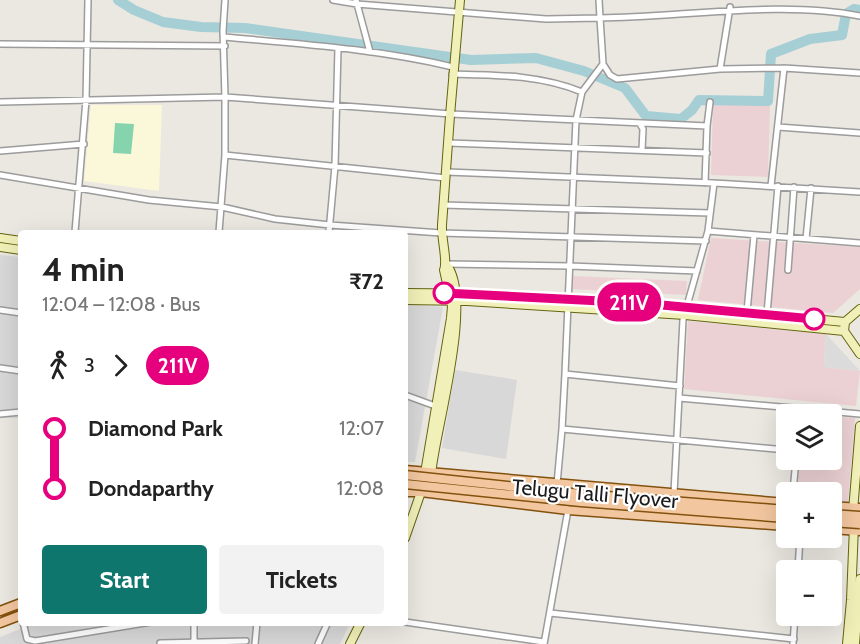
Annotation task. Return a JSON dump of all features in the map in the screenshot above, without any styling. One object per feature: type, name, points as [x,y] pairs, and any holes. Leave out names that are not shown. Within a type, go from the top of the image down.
[{"type":"main road","points":[[428,472],[426,467],[455,336],[454,297],[444,270],[446,264],[441,233],[460,0]]},
{"type":"main road","points":[[0,238],[18,241]]},
{"type":"main road","points":[[0,247],[18,250]]},
{"type":"main road","points":[[408,293],[568,308],[747,312],[845,322]]},
{"type":"main road","points":[[408,300],[454,297],[569,299],[685,310],[844,331]]},
{"type":"main road","points":[[860,309],[845,322],[844,331],[860,354]]},
{"type":"main road","points":[[847,644],[858,528],[856,508],[860,426]]},
{"type":"main road","points":[[408,470],[776,501]]},
{"type":"main road","name":"Telugu Talli Flyover","points":[[408,475],[581,494],[776,509]]},
{"type":"main road","name":"Telugu Talli Flyover","points":[[408,484],[581,502],[776,517]]},
{"type":"main road","points":[[408,492],[568,510],[776,525]]},
{"type":"main road","points":[[408,529],[421,492]]},
{"type":"main road","points":[[842,515],[860,516]]},
{"type":"main road","points":[[842,524],[858,528]]},
{"type":"main road","points":[[842,529],[858,528]]},
{"type":"main road","points":[[855,644],[860,579]]},
{"type":"main road","points":[[0,611],[18,604]]},
{"type":"main road","points":[[0,623],[18,616]]},
{"type":"main road","points":[[350,644],[359,626]]},
{"type":"street","points":[[75,230],[84,144],[88,0]]},
{"type":"street","points":[[219,230],[225,155],[223,21],[225,0]]},
{"type":"street","points":[[333,0],[546,19],[600,18],[763,5],[815,5],[844,10],[857,15]]},
{"type":"street","points":[[599,0],[603,64],[610,75],[617,79],[720,69],[784,68],[860,73]]},
{"type":"street","points":[[357,2],[369,48]]},
{"type":"street","points":[[720,69],[730,7]]},
{"type":"street","points":[[223,34],[338,48],[369,48],[560,84],[582,92]]},
{"type":"street","points":[[0,44],[225,46]]},
{"type":"street","points":[[329,230],[338,105],[338,48]]},
{"type":"street","points":[[557,484],[573,237],[576,120],[582,92],[603,64]]},
{"type":"street","points":[[771,186],[784,68]]},
{"type":"street","points":[[0,102],[225,97],[451,114],[707,126]]},
{"type":"street","points":[[705,183],[710,102]]},
{"type":"street","points":[[640,124],[643,129],[642,150]]},
{"type":"street","points":[[778,128],[860,133]]},
{"type":"street","points":[[448,143],[707,153]]},
{"type":"street","points":[[0,151],[84,144]]},
{"type":"street","points":[[225,155],[446,175],[714,183],[860,192]]},
{"type":"street","points":[[0,175],[149,200],[222,207],[275,219],[399,230]]},
{"type":"street","points":[[674,492],[685,310],[706,241],[714,183]]},
{"type":"street","points":[[767,314],[778,186]]},
{"type":"street","points":[[788,270],[794,187]]},
{"type":"street","points":[[806,239],[811,188]]},
{"type":"street","points":[[443,205],[710,213]]},
{"type":"street","points":[[408,231],[706,241]]},
{"type":"street","points":[[708,231],[860,243]]},
{"type":"street","points":[[747,312],[753,235]]},
{"type":"street","points":[[446,264],[697,271]]},
{"type":"street","points":[[0,310],[18,313]]},
{"type":"street","points":[[0,368],[18,371]]},
{"type":"street","points":[[565,374],[680,386]]},
{"type":"street","points":[[408,396],[439,407]]},
{"type":"street","points":[[679,398],[776,409]]},
{"type":"street","points":[[0,414],[18,412]]},
{"type":"street","points":[[842,413],[860,414]]},
{"type":"street","points":[[562,429],[776,449]]},
{"type":"street","points":[[408,622],[544,643],[568,510]]},
{"type":"street","points":[[550,613],[793,642],[794,626]]},
{"type":"street","points":[[24,626],[27,639],[35,641],[127,626]]},
{"type":"street","points":[[194,626],[194,642]]},
{"type":"street","points":[[255,644],[257,626]]},
{"type":"street","points":[[318,644],[326,626]]},
{"type":"street","points":[[160,643],[246,641]]},
{"type":"shaded area","points":[[713,104],[770,105],[768,177],[711,175]]},
{"type":"shaded area","points":[[91,105],[162,105],[159,191],[84,181]]},
{"type":"shaded area","points":[[711,238],[860,247],[860,289],[833,313],[698,300]]},
{"type":"shaded area","points":[[0,255],[18,257],[18,418],[0,418]]},
{"type":"shaded area","points":[[573,276],[687,281],[686,295],[572,289]]},
{"type":"shaded area","points":[[408,304],[443,307],[415,462],[408,462]]},
{"type":"shaded area","points":[[688,321],[826,334],[824,367],[860,371],[856,406],[684,389]]},
{"type":"shaded area","points":[[826,334],[860,371],[824,367]]},
{"type":"shaded area","points":[[455,370],[517,380],[506,459],[442,448]]},
{"type":"shaded area","points":[[842,417],[855,418],[848,502],[842,502],[842,482],[798,482],[799,470],[842,470]]},
{"type":"shaded area","points":[[28,626],[349,626],[340,644],[0,644],[0,637]]},
{"type":"green space","points":[[115,123],[134,124],[131,154],[113,153]]},
{"type":"waterway","points":[[118,0],[134,10],[163,22],[201,27],[245,28],[471,60],[536,58],[584,71],[625,88],[646,116],[681,119],[699,100],[768,101],[771,54],[810,39],[842,35],[846,14],[854,9],[860,10]]},
{"type":"bus line","name":"211V","points":[[444,293],[686,306],[814,319]]}]
